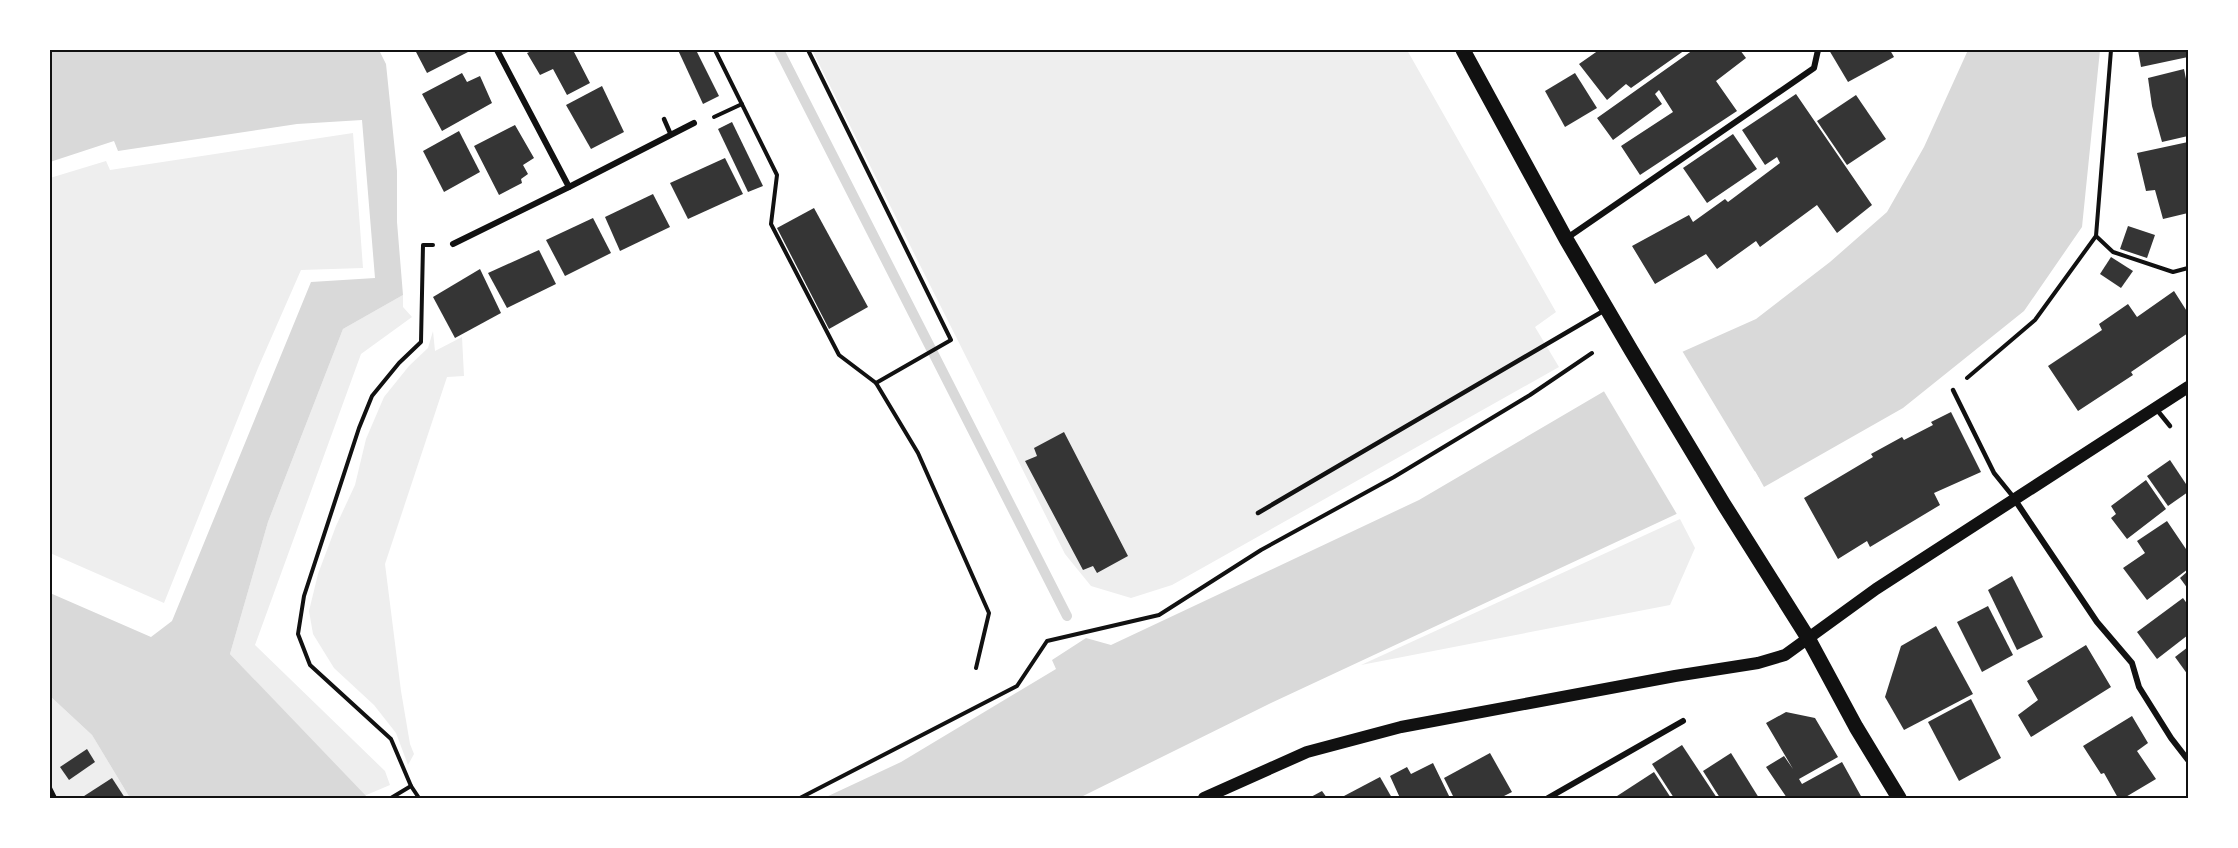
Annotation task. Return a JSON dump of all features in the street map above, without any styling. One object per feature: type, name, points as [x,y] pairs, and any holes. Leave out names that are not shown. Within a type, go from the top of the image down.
[{"type":"main road","points":[[1463,50],[1566,239],[1722,502],[1808,638],[1856,727],[1899,798]]},
{"type":"main road","points":[[1204,798],[1307,752],[1380,732],[1674,676],[1758,663],[1785,655],[1876,589],[2188,387]]},
{"type":"street","points":[[497,50],[569,186]]},
{"type":"street","points":[[1566,239],[1814,68],[1818,50]]},
{"type":"street","points":[[453,244],[694,123]]},
{"type":"street","points":[[2015,500],[2097,622],[2132,663],[2139,687],[2171,738],[2188,760]]},
{"type":"street","points":[[1548,798],[1683,721]]},
{"type":"lane","points":[[664,119],[671,135]]},
{"type":"lane","points":[[1258,513],[1607,309]]},
{"type":"lane","points":[[1953,390],[1994,473],[2015,500]]},
{"type":"lane","points":[[2156,407],[2170,426]]},
{"type":"path","points":[[715,50],[777,175],[771,224],[838,355],[876,383],[918,453],[990,613],[976,668]]},
{"type":"path","points":[[808,50],[951,340],[876,383]]},
{"type":"path","points":[[1953,390],[2035,320],[2096,236],[2111,50]]},
{"type":"path","points":[[694,123],[723,114],[742,104]]},
{"type":"path","points":[[2096,236],[2113,252],[2173,272],[2188,268]]},
{"type":"path","points":[[418,798],[409,787],[391,739],[310,665],[298,634],[304,596],[363,417],[372,396],[399,363],[421,342],[423,245]]},
{"type":"path","points":[[800,798],[1017,686],[1047,641],[1159,615],[1261,550],[1394,477],[1530,396],[1592,353]]},
{"type":"path","points":[[392,798],[409,787]]},
{"type":"path","points":[[50,788],[55,798]]},
{"type":"shaded area","points":[[50,50],[379,50],[386,64],[397,171],[397,222],[403,295],[343,329],[268,522],[230,654],[368,798],[130,798],[92,735],[50,696],[50,593],[151,637],[172,621],[311,282],[375,278],[362,120],[297,124],[118,151],[114,141],[50,162]]},
{"type":"shaded area","points":[[812,50],[1407,50],[1556,312],[1535,327],[1559,367],[1172,585],[1131,598],[1091,586],[1065,554]]},
{"type":"shaded area","points":[[1968,50],[2100,50],[2082,227],[2024,311],[1903,408],[1764,487],[1755,471],[1685,510],[1271,703],[1079,798],[824,798],[901,762],[1056,669],[1052,660],[1086,638],[1111,645],[1419,500],[1637,372],[1756,319],[1830,262],[1887,212],[1924,147]]},
{"type":"shaded area","points":[[353,133],[363,268],[301,270],[258,368],[164,603],[50,553],[50,178],[106,161],[110,170]]},
{"type":"shaded area","points":[[403,295],[403,307],[412,317],[361,354],[255,645],[385,771],[390,785],[364,796],[230,654],[268,522],[343,329]]},
{"type":"shaded area","points":[[433,331],[435,351],[462,337],[464,376],[447,377],[385,564],[401,691],[410,744],[414,754],[408,765],[396,733],[374,705],[334,668],[313,634],[309,611],[318,574],[336,526],[355,485],[366,439],[384,397],[409,366],[428,348]]},
{"type":"shaded area","points":[[1680,519],[1695,548],[1670,605],[1361,665]]},
{"type":"shaded area","points":[[50,696],[92,735],[130,798],[50,798]]},
{"type":"pier","points":[[1681,349],[1760,480],[1758,482],[1753,475],[1678,516],[1602,388],[1635,369]]},
{"type":"building","points":[[415,50],[466,50],[468,52],[427,73]]},
{"type":"building","points":[[534,50],[573,50],[590,83],[567,95],[553,69],[540,75],[527,53]]},
{"type":"building","points":[[678,50],[696,50],[719,96],[703,104]]},
{"type":"building","points":[[1599,50],[1685,50],[1631,88],[1626,84],[1607,100],[1579,64]]},
{"type":"building","points":[[1693,50],[1740,50],[1746,58],[1716,81],[1737,111],[1640,175],[1621,146],[1673,112],[1659,90],[1655,94],[1662,104],[1613,140],[1597,118]]},
{"type":"building","points":[[1829,50],[1890,50],[1894,57],[1848,82]]},
{"type":"building","points":[[2138,50],[2188,50],[2188,57],[2141,67]]},
{"type":"building","points":[[2184,69],[2188,89],[2188,136],[2162,142],[2152,106],[2148,78]]},
{"type":"building","points":[[462,73],[467,82],[480,76],[492,103],[442,131],[422,94]]},
{"type":"building","points":[[1575,73],[1597,108],[1565,127],[1545,91]]},
{"type":"building","points":[[602,86],[624,132],[591,149],[566,105]]},
{"type":"building","points":[[1796,94],[1872,205],[1837,233],[1817,205],[1760,247],[1756,241],[1717,269],[1706,254],[1655,284],[1632,246],[1689,215],[1693,222],[1725,199],[1728,202],[1780,163],[1777,157],[1765,165],[1742,130]]},
{"type":"building","points":[[1856,95],[1886,139],[1847,165],[1817,121]]},
{"type":"building","points":[[732,122],[763,186],[748,192],[718,129]]},
{"type":"building","points":[[515,125],[534,158],[523,165],[528,174],[521,179],[522,183],[499,195],[474,146]]},
{"type":"building","points":[[459,131],[480,172],[444,192],[423,151]]},
{"type":"building","points":[[1733,134],[1757,169],[1707,203],[1683,168]]},
{"type":"building","points":[[2188,142],[2188,213],[2163,219],[2155,190],[2146,191],[2137,153]]},
{"type":"building","points":[[725,158],[743,194],[688,219],[670,183]]},
{"type":"building","points":[[653,194],[670,227],[620,251],[605,217]]},
{"type":"building","points":[[814,208],[868,307],[829,329],[777,228]]},
{"type":"building","points":[[593,218],[611,253],[565,276],[546,240]]},
{"type":"building","points":[[2128,226],[2155,235],[2147,258],[2120,249]]},
{"type":"building","points":[[539,250],[556,284],[507,308],[488,273]]},
{"type":"building","points":[[2111,257],[2133,271],[2121,288],[2100,274]]},
{"type":"building","points":[[480,269],[501,313],[455,338],[433,297]]},
{"type":"building","points":[[2174,291],[2188,313],[2188,333],[2131,372],[2133,375],[2078,411],[2048,366],[2102,330],[2099,324],[2128,304],[2137,317]]},
{"type":"building","points":[[1951,412],[1981,472],[1934,493],[1940,505],[1870,547],[1867,541],[1838,559],[1804,498],[1873,457],[1871,454],[1902,437],[1904,440],[1933,425],[1931,422]]},
{"type":"building","points":[[1064,432],[1128,556],[1097,573],[1093,566],[1083,570],[1025,461],[1037,456],[1034,448]]},
{"type":"building","points":[[2170,460],[2188,487],[2188,492],[2168,506],[2147,476]]},
{"type":"building","points":[[2146,480],[2166,509],[2127,539],[2111,518],[2116,514],[2111,506]]},
{"type":"building","points":[[2167,521],[2188,552],[2188,569],[2147,600],[2123,568],[2145,553],[2137,541]]},
{"type":"building","points":[[2188,571],[2188,589],[2180,578]]},
{"type":"building","points":[[2012,576],[2043,637],[2017,650],[1988,590]]},
{"type":"building","points":[[2183,598],[2188,605],[2188,635],[2157,659],[2137,632]]},
{"type":"building","points":[[1988,606],[2013,655],[1982,672],[1957,622]]},
{"type":"building","points":[[1936,626],[1973,694],[1904,730],[1885,697],[1901,646]]},
{"type":"building","points":[[2086,645],[2111,687],[2031,737],[2018,715],[2038,700],[2027,681]]},
{"type":"building","points":[[2188,647],[2188,675],[2175,657]]},
{"type":"building","points":[[1971,699],[2001,758],[1959,781],[1928,722]]},
{"type":"building","points":[[1786,712],[1815,718],[1838,757],[1799,779],[1802,784],[1842,762],[1862,798],[1787,798],[1766,767],[1784,756],[1793,769],[1766,723]]},
{"type":"building","points":[[2132,716],[2148,743],[2137,751],[2156,779],[2124,798],[2118,798],[2104,773],[2101,774],[2083,746]]},
{"type":"building","points":[[1682,745],[1717,798],[1674,798],[1652,764]]},
{"type":"building","points":[[87,749],[95,762],[69,780],[60,767]]},
{"type":"building","points":[[1490,753],[1512,792],[1500,798],[1454,798],[1444,778]]},
{"type":"building","points":[[1731,753],[1759,798],[1720,798],[1703,771]]},
{"type":"building","points":[[1433,763],[1450,798],[1400,798],[1390,776],[1407,767],[1411,774]]},
{"type":"building","points":[[1654,772],[1671,798],[1614,798]]},
{"type":"building","points":[[1380,777],[1392,798],[1345,798],[1344,796]]},
{"type":"building","points":[[112,778],[125,798],[81,798]]},
{"type":"building","points":[[1322,791],[1327,798],[1309,798]]},
{"type":"waterway","points":[[779,50],[1067,616]]}]
